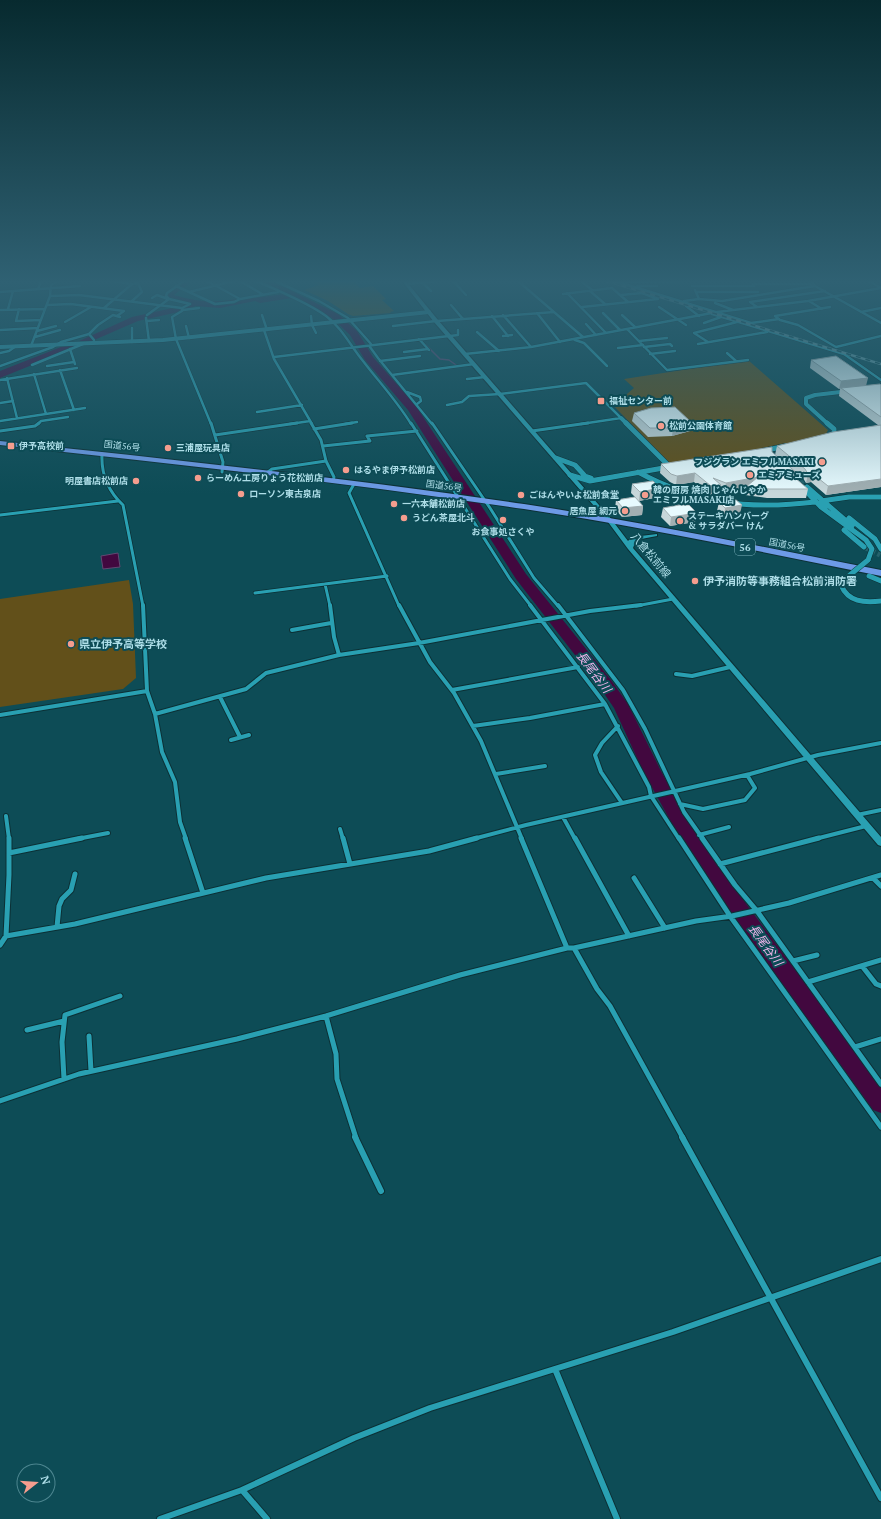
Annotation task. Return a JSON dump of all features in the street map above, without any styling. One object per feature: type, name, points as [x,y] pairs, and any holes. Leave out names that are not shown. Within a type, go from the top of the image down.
[{"type":"highway","name":"国道56号","points":[[0,443],[352,486],[461,501],[612,524],[881,573]]},
{"type":"highway","name":"国道56号","points":[[0,449],[102,456]]},
{"type":"highway","name":"国道56号","points":[[223,470],[268,472],[333,481],[352,486]]},
{"type":"highway","name":"国道56号","points":[[612,524],[655,535],[869,576],[881,580]]},
{"type":"main road","name":"八倉松前線","points":[[465,354],[556,458],[730,667],[881,843]]},
{"type":"main road","points":[[630,548],[631,542],[634,538],[655,535]]},
{"type":"street","points":[[0,366],[40,352]]},
{"type":"street","points":[[32,365],[63,352]]},
{"type":"street","points":[[45,360],[47,367],[74,363],[71,352]]},
{"type":"street","points":[[182,352],[207,411],[223,470]]},
{"type":"street","points":[[272,352],[323,446],[326,461],[334,477],[333,481]]},
{"type":"street","points":[[274,357],[315,352]]},
{"type":"street","points":[[358,352],[362,360],[400,406],[417,430],[510,579],[544,620],[606,704],[653,796],[731,916],[881,1127]]},
{"type":"street","points":[[374,352],[417,404],[534,578],[623,690],[644,728],[680,804],[699,835],[754,911],[793,961],[881,1084]]},
{"type":"street","points":[[465,354],[489,352]]},
{"type":"street","points":[[593,352],[607,366]]},
{"type":"street","points":[[650,354],[668,352]]},
{"type":"street","points":[[837,352],[844,354],[881,380]]},
{"type":"street","points":[[727,353],[736,361]]},
{"type":"street","points":[[650,354],[667,370],[748,360]]},
{"type":"street","points":[[380,361],[420,356]]},
{"type":"street","points":[[392,375],[474,364]]},
{"type":"street","points":[[0,380],[77,368]]},
{"type":"street","points":[[60,370],[74,410]]},
{"type":"street","points":[[868,370],[881,376]]},
{"type":"street","points":[[34,374],[46,414]]},
{"type":"street","points":[[467,379],[485,377]]},
{"type":"street","points":[[8,378],[17,418]]},
{"type":"street","points":[[447,405],[462,402],[469,396],[500,394],[586,383],[670,467]]},
{"type":"street","points":[[820,440],[833,436],[834,429],[806,404],[806,398],[815,395],[858,390]]},
{"type":"street","points":[[407,392],[420,397],[421,401],[417,404]]},
{"type":"street","points":[[0,403],[13,401]]},
{"type":"street","points":[[257,412],[302,405]]},
{"type":"street","points":[[0,421],[85,408]]},
{"type":"street","points":[[0,431],[35,426],[41,421],[68,417]]},
{"type":"street","points":[[532,432],[621,418]]},
{"type":"street","points":[[214,435],[310,421]]},
{"type":"street","points":[[314,429],[358,422]]},
{"type":"street","points":[[323,446],[370,441],[367,436],[417,430]]},
{"type":"street","points":[[755,452],[789,446]]},
{"type":"street","points":[[763,451],[769,456]]},
{"type":"street","points":[[102,456],[105,477],[113,497],[123,505],[144,602],[147,692],[155,714],[162,752],[174,782],[180,822],[204,893]]},
{"type":"street","points":[[556,458],[576,465],[589,478],[602,478]]},
{"type":"street","points":[[268,472],[272,469],[326,461]]},
{"type":"street","points":[[570,475],[586,481],[677,466]]},
{"type":"street","points":[[638,472],[680,493],[720,503],[776,507],[815,502]]},
{"type":"street","points":[[864,547],[815,502],[801,484],[822,500],[862,536],[872,549],[868,560],[845,579],[841,585],[847,595],[867,603],[881,601]]},
{"type":"street","points":[[352,486],[349,493],[399,606],[430,662],[452,690],[473,726],[496,774],[567,948]]},
{"type":"street","points":[[822,500],[849,497],[881,497]]},
{"type":"street","points":[[822,500],[822,503],[850,528]]},
{"type":"street","points":[[0,515],[118,501]]},
{"type":"street","points":[[821,507],[862,536]]},
{"type":"street","points":[[830,507],[848,517],[875,539],[881,553]]},
{"type":"street","points":[[255,593],[387,576]]},
{"type":"street","points":[[325,584],[329,596],[331,624],[339,655]]},
{"type":"street","points":[[155,714],[246,689],[266,673],[339,655],[419,643],[590,611],[631,607],[673,599]]},
{"type":"street","points":[[292,630],[331,624]]},
{"type":"street","points":[[452,690],[578,667]]},
{"type":"street","points":[[676,674],[692,676],[730,667]]},
{"type":"street","points":[[0,714],[147,692]]},
{"type":"street","points":[[220,697],[240,737]]},
{"type":"street","points":[[473,726],[530,718],[606,704]]},
{"type":"street","points":[[618,726],[610,733],[595,755],[601,771],[622,803]]},
{"type":"street","points":[[231,740],[249,735]]},
{"type":"street","points":[[6,936],[57,927],[273,877],[429,851],[563,817],[747,775],[809,758],[881,743]]},
{"type":"street","points":[[496,774],[545,766]]},
{"type":"street","points":[[680,804],[702,808],[745,800],[755,788],[754,784],[747,775]]},
{"type":"street","points":[[857,814],[881,810]]},
{"type":"street","points":[[0,945],[6,936],[9,853],[8,825],[6,816]]},
{"type":"street","points":[[563,817],[629,936]]},
{"type":"street","points":[[720,864],[866,826]]},
{"type":"street","points":[[699,835],[729,827]]},
{"type":"street","points":[[340,829],[350,864]]},
{"type":"street","points":[[9,853],[108,833]]},
{"type":"street","points":[[57,927],[59,906],[62,899],[71,890],[75,874]]},
{"type":"street","points":[[0,1101],[91,1071],[326,1016],[460,974],[567,948],[574,948],[696,921],[731,916],[789,903],[881,875]]},
{"type":"street","points":[[634,878],[666,928]]},
{"type":"street","points":[[873,878],[881,886]]},
{"type":"street","points":[[574,948],[597,988],[610,1006],[881,1498]]},
{"type":"street","points":[[793,961],[817,955]]},
{"type":"street","points":[[808,982],[881,960]]},
{"type":"street","points":[[862,966],[876,984],[881,986]]},
{"type":"street","points":[[64,1079],[62,1042],[64,1016],[120,996]]},
{"type":"street","points":[[326,1016],[336,1054],[337,1079],[352,1130],[381,1191]]},
{"type":"street","points":[[27,1030],[64,1021]]},
{"type":"street","points":[[89,1036],[91,1071]]},
{"type":"street","points":[[855,1047],[881,1038]]},
{"type":"street","points":[[160,1519],[242,1490],[354,1438],[430,1408],[673,1332],[881,1260]]},
{"type":"street","points":[[555,1369],[617,1519]]},
{"type":"street","points":[[242,1490],[267,1519]]},
{"type":"shaded area","points":[[748,360],[828,430],[824,438],[671,465],[610,402],[621,399],[634,388],[624,379]]},
{"type":"shaded area","points":[[118,553],[120,567],[103,569],[101,556]]},
{"type":"shaded area","points":[[129,580],[133,604],[136,678],[123,689],[0,707],[0,599]]},
{"type":"building","points":[[836,356],[868,378],[841,381],[811,360]]},
{"type":"building","points":[[880,384],[881,417],[841,388]]},
{"type":"building","points":[[675,407],[691,422],[673,428],[650,428],[634,413],[651,408]]},
{"type":"building","points":[[881,425],[881,479],[828,486],[813,474],[808,474],[805,469],[777,446],[833,432]]},
{"type":"building","points":[[772,447],[772,452],[798,474],[798,476],[794,477],[808,489],[769,489],[747,486],[758,477],[726,483],[713,478],[721,485],[711,486],[695,473],[677,476],[671,474],[661,464]]},
{"type":"building","points":[[653,481],[660,488],[640,492],[632,484]]},
{"type":"building","points":[[635,497],[643,506],[623,508],[616,500]]},
{"type":"building","points":[[735,499],[742,505],[725,508],[719,502]]},
{"type":"building","points":[[689,505],[697,513],[671,517],[663,508]]},
{"type":"waterway","points":[[0,375],[57,352]]},
{"type":"waterway","name":"長尾谷川","points":[[365,352],[412,408],[521,576],[605,683],[622,708],[652,771],[680,822],[729,895],[881,1103]]},
{"type":"waterway","points":[[433,352],[440,359],[449,360],[456,365]]},
{"type":"tunnel","points":[[800,481],[803,484]]},
{"type":"tunnel","points":[[864,547],[880,555]]},
{"type":"railway","points":[[841,352],[881,364]]},
{"type":"place","name":"福祉センター前","points":[[601,401]]},
{"type":"place","name":"松前公園体育館","points":[[661,426]]},
{"type":"place","name":"伊予高校前","points":[[11,446]]},
{"type":"place","name":"三浦屋玩具店","points":[[168,448]]},
{"type":"place","name":"フジグラン エミフルMASAKI","points":[[822,462]]},
{"type":"place","name":"はるやま伊予松前店","points":[[346,470]]},
{"type":"place","name":"エミアミューズ","points":[[750,475]]},
{"type":"place","name":"らーめん工房りょう花松前店","points":[[198,478]]},
{"type":"place","name":"明屋書店松前店","points":[[136,481]]},
{"type":"place","name":"ローソン東古泉店","points":[[241,494]]},
{"type":"place","name":"ごはんやいよ松前食堂","points":[[521,495]]},
{"type":"place","name":"韓の厨房 焼肉 じゃんじゃか エミフルMASAKI店","points":[[645,495]]},
{"type":"place","name":"一六本舗松前店","points":[[394,504]]},
{"type":"place","name":"居魚屋 網元","points":[[625,511]]},
{"type":"place","name":"うどん茶屋北斗","points":[[404,518]]},
{"type":"place","name":"お食事処さくや","points":[[503,520]]},
{"type":"place","name":"ステーキハンバーグ & サラダバー けん","points":[[680,521]]},
{"type":"place","name":"伊予消防等事務組合松前消防署","points":[[695,581]]},
{"type":"place","name":"県立伊予高等学校","points":[[71,644]]}]
